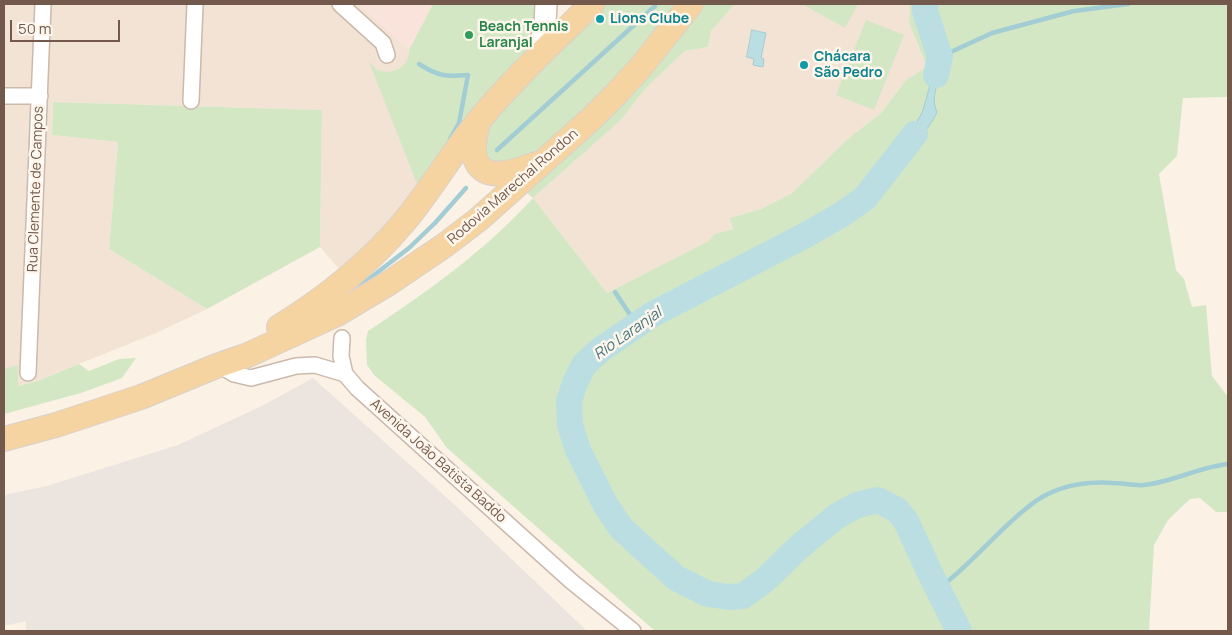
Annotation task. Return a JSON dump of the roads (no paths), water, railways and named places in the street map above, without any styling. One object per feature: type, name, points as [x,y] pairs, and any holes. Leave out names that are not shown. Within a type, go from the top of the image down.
[{"type":"main road","points":[[538,56],[545,24],[546,4]]},
{"type":"main road","name":"Rodovia Marechal Rondon","points":[[219,365],[317,302],[364,265],[405,221],[478,122],[507,88],[592,4]]},
{"type":"main road","name":"Rodovia Marechal Rondon","points":[[4,438],[56,425],[132,400],[248,355],[337,314],[389,283],[479,219],[514,190],[541,162],[590,120],[655,50],[687,6]]},
{"type":"main road","points":[[478,122],[474,153],[479,165],[488,172],[506,174],[541,162]]},
{"type":"street","name":"Rua Clemente de Campos","points":[[28,374],[42,4]]},
{"type":"street","points":[[191,101],[195,4]]},
{"type":"street","points":[[340,4],[383,42],[387,55]]},
{"type":"street","points":[[4,96],[40,96]]},
{"type":"street","points":[[219,365],[234,374],[251,378],[306,365],[345,374],[341,356],[342,338]]},
{"type":"street","name":"Avenida João Batista Baddo","points":[[345,374],[357,388],[571,581],[633,631]]},
{"type":"water","points":[[752,30],[766,33],[761,58],[764,59],[763,67],[753,65],[754,59],[747,57]]},
{"type":"water","points":[[935,41],[943,49],[944,56],[934,100],[937,112],[923,133],[893,164],[894,152],[912,130],[922,113],[935,65]]},
{"type":"waterway","points":[[497,150],[655,4]]},
{"type":"waterway","name":"Rio Laranjal","points":[[925,4],[925,11],[940,57],[936,75]]},
{"type":"waterway","points":[[940,57],[992,33],[1074,11],[1128,4]]},
{"type":"waterway","points":[[419,64],[442,75],[468,75],[459,123],[450,139]]},
{"type":"waterway","name":"Rio Laranjal","points":[[915,134],[865,198],[841,215],[653,314],[600,350],[584,365],[575,383],[569,401],[570,425],[578,450],[605,504],[621,528],[676,578],[708,594],[729,597],[743,596],[765,580],[799,547],[837,516],[857,505],[878,500],[897,510],[906,521],[959,631]]},
{"type":"waterway","points":[[352,292],[409,248],[435,223],[466,188]]},
{"type":"waterway","points":[[615,292],[637,325]]},
{"type":"waterway","points":[[938,589],[1028,507],[1037,500],[1058,490],[1090,483],[1140,485],[1155,483],[1228,464]]},
{"type":"place","name":"Lions Clube","points":[[600,19]]},
{"type":"place","name":"Beach Tennis Laranjal","points":[[469,35]]},
{"type":"place","name":"Chácara São Pedro","points":[[804,65]]}]
